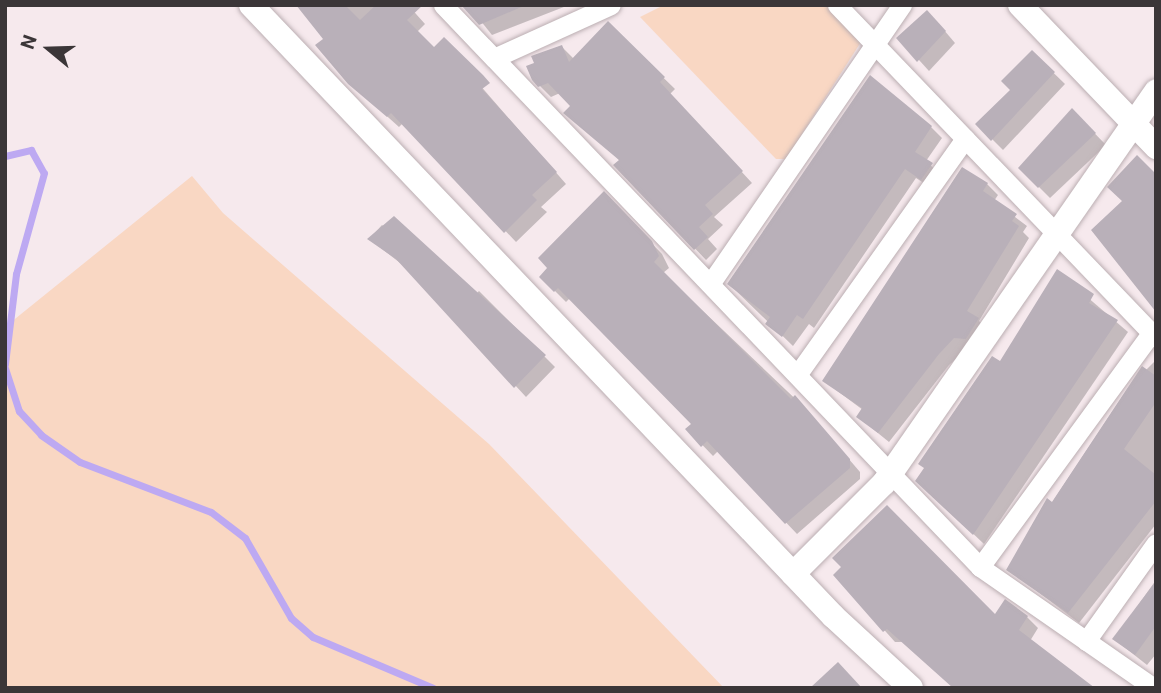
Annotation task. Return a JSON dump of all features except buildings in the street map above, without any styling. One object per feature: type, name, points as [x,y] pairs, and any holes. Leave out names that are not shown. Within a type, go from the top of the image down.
[{"type":"street","points":[[251,5],[793,574],[911,688]]},
{"type":"street","points":[[443,5],[980,566],[1154,688]]},
{"type":"street","points":[[494,58],[611,5]]},
{"type":"street","points":[[837,5],[1153,335],[980,566]]},
{"type":"street","points":[[710,284],[902,5]]},
{"type":"street","points":[[1020,5],[1156,147]]},
{"type":"street","points":[[793,574],[891,473],[1156,91]]},
{"type":"street","points":[[797,375],[965,139]]},
{"type":"street","points":[[1086,641],[1156,543]]},
{"type":"shaded area","points":[[664,5],[826,5],[861,42],[786,159],[776,159],[640,17]]},
{"type":"shaded area","points":[[192,176],[223,213],[489,444],[724,688],[5,688],[5,327]]},
{"type":"waterway","points":[[5,156],[31,150],[44,173],[16,274],[5,364]]},
{"type":"waterway","points":[[5,368],[19,411],[41,435],[80,462],[211,512],[245,538],[291,618],[313,637],[433,688]]}]
